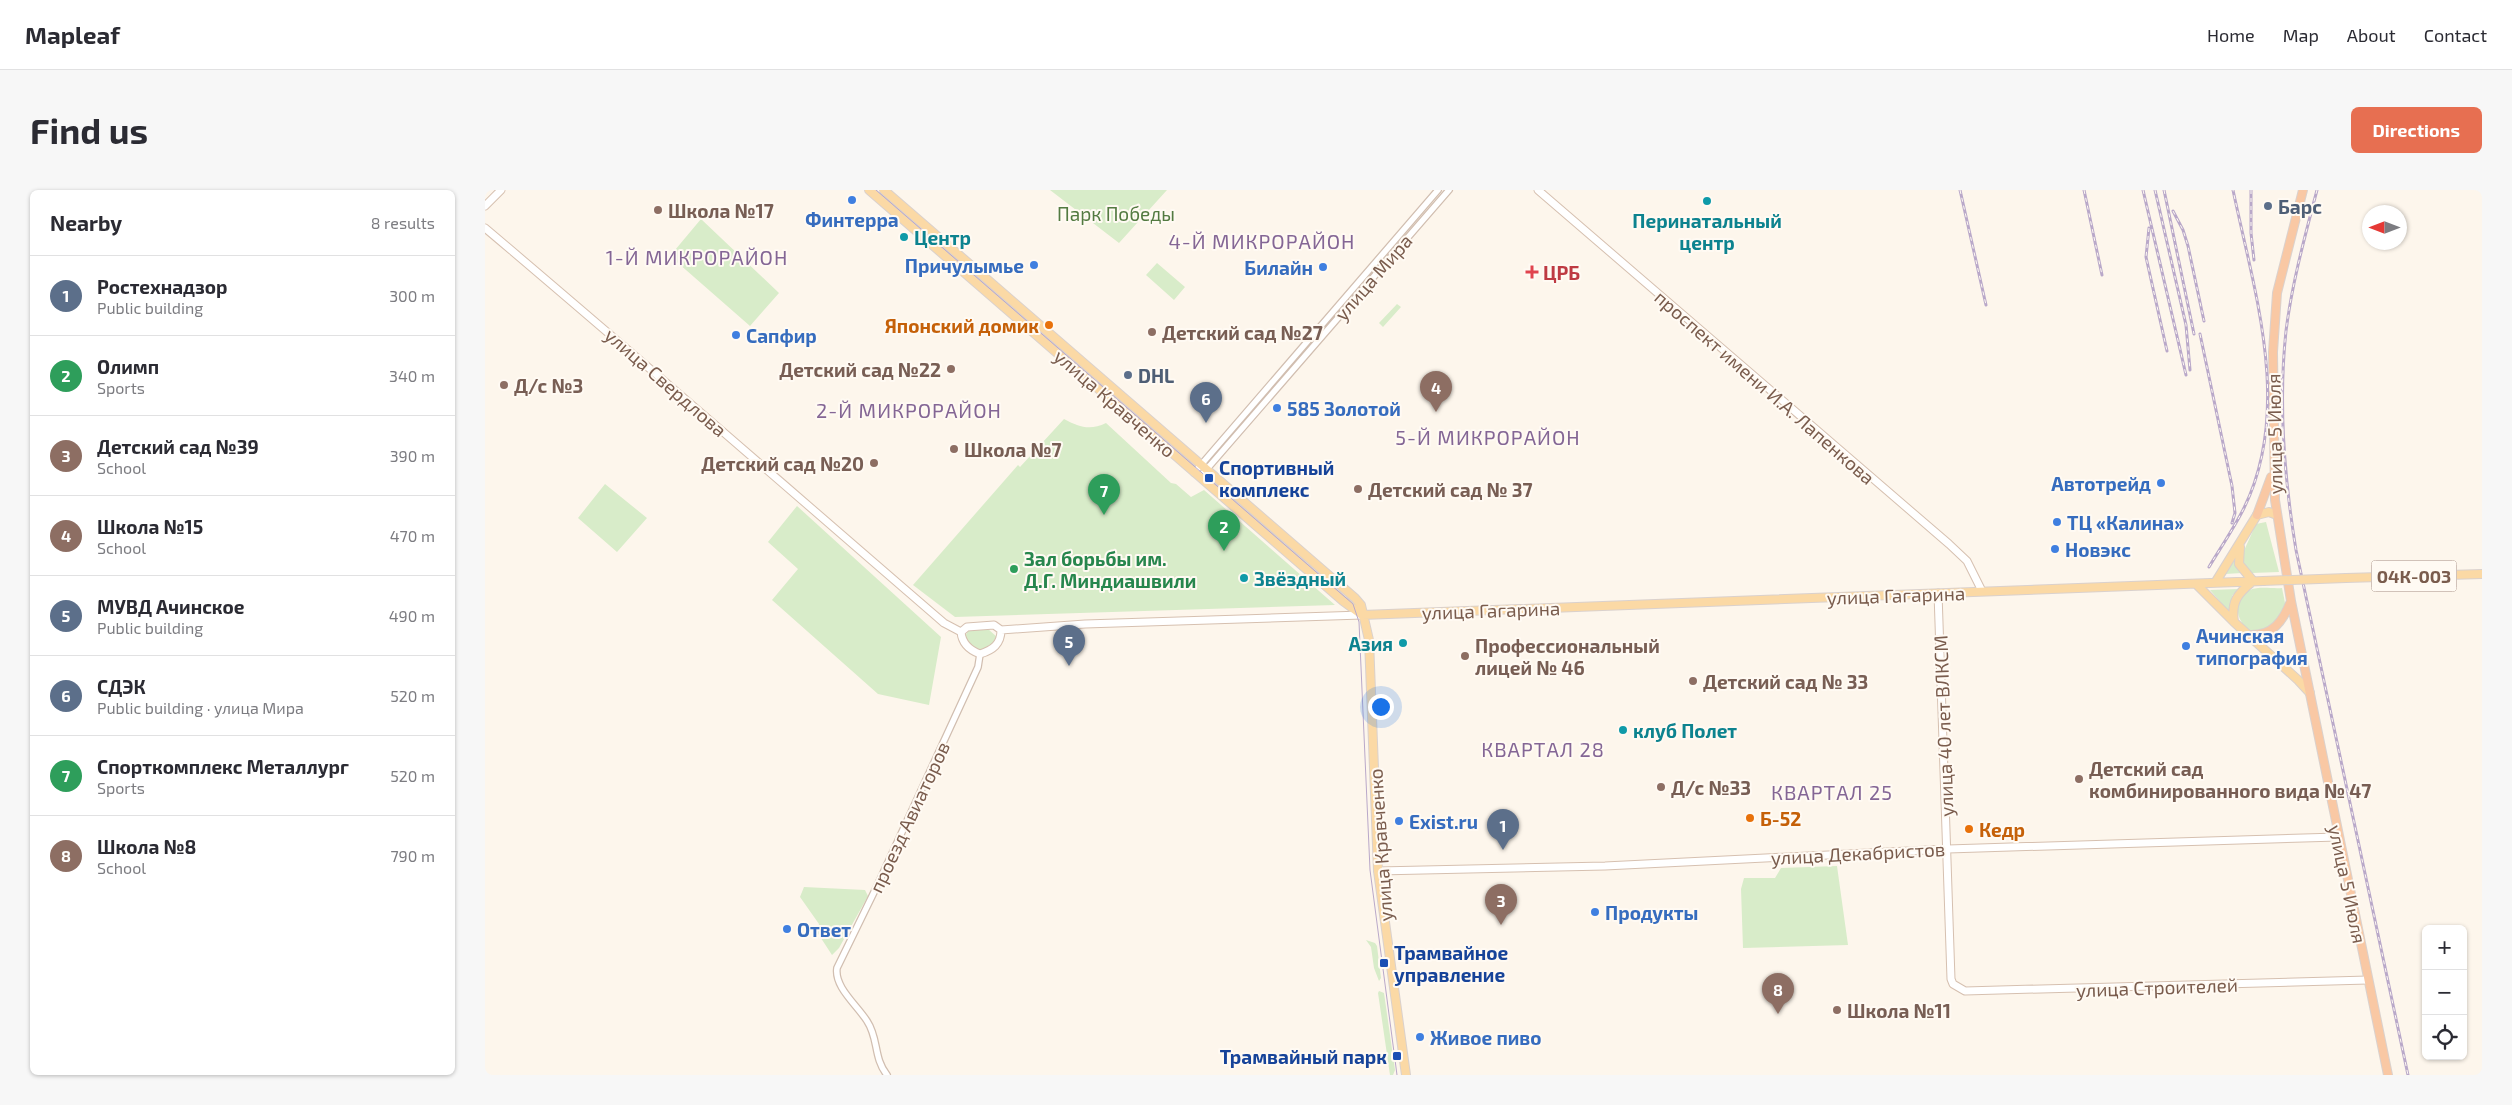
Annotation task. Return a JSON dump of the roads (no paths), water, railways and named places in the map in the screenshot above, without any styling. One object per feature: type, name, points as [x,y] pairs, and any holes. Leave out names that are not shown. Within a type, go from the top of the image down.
[{"type":"highway","name":"улица 5 Июля","points":[[2303,190],[2277,293],[2273,352],[2274,468],[2277,515],[2291,601],[2388,1075]]},
{"type":"highway","points":[[2257,515],[2274,468]]},
{"type":"highway","points":[[2249,635],[2269,633],[2284,618],[2291,601]]},
{"type":"main road","points":[[485,206],[501,190]]},
{"type":"main road","name":"улица Кравченко","points":[[869,190],[1343,601],[1362,615]]},
{"type":"main road","name":"улица Кравченко","points":[[884,190],[1361,605],[1369,640],[1378,871],[1406,1075]]},
{"type":"main road","name":"проспект имени И.А. Лапенкова","points":[[1538,190],[1949,544],[1967,561],[1982,591]]},
{"type":"main road","name":"улица Свердлова","points":[[485,228],[621,342],[944,623],[961,632]]},
{"type":"main road","points":[[2215,583],[2257,515],[2269,512],[2277,515]]},
{"type":"main road","points":[[2234,622],[2232,608],[2237,595],[2253,581],[2239,564],[2238,557],[2241,543]]},
{"type":"main road","name":"улица Гагарина","points":[[1001,630],[1085,624],[2482,574]]},
{"type":"main road","points":[[2196,584],[2234,622],[2298,680],[2310,694]]},
{"type":"main road","name":"улица 40 лет ВЛКСМ","points":[[1938,593],[1951,979]]},
{"type":"main road","points":[[994,625],[1001,630],[999,642],[989,652],[980,654],[962,640],[961,632],[967,626],[994,625]]},
{"type":"main road","points":[[2298,680],[2307,678]]},
{"type":"main road","name":"улица Декабристов","points":[[1378,871],[1605,866],[1948,849],[2338,837]]},
{"type":"main road","name":"улица Строителей","points":[[1951,979],[1953,984],[1965,992],[2368,980]]},
{"type":"street","name":"улица Мира","points":[[1204,467],[1438,190]]},
{"type":"street","name":"улица Мира","points":[[1197,475],[1449,190]]},
{"type":"street","points":[[1407,226],[1413,231]]},
{"type":"street","points":[[1344,299],[1350,304]]},
{"type":"street","name":"проезд Авиаторов","points":[[887,1075],[879,1064],[869,1024],[837,979],[837,968],[978,667],[980,654]]},
{"type":"tram line","points":[[876,190],[1353,604],[1359,622],[1370,870],[1397,1075]]},
{"type":"railway","points":[[1960,190],[1986,305]]},
{"type":"railway","points":[[2084,190],[2102,275]]},
{"type":"railway","points":[[2143,190],[2186,375]]},
{"type":"railway","points":[[2155,190],[2186,325],[2190,370]]},
{"type":"railway","points":[[2164,190],[2194,334]]},
{"type":"railway","points":[[2209,567],[2244,508],[2258,470],[2266,430],[2268,390],[2265,349],[2259,309],[2233,190]]},
{"type":"railway","points":[[2251,190],[2251,233],[2254,260]]},
{"type":"railway","points":[[2317,190],[2295,277],[2286,331],[2282,414],[2285,468],[2296,550],[2408,1075]]},
{"type":"railway","points":[[2173,211],[2183,230],[2188,246],[2204,321]]},
{"type":"railway","points":[[2149,228],[2146,257],[2167,351]]},
{"type":"railway","points":[[2200,334],[2232,486],[2235,513],[2232,523]]},
{"type":"place","name":"Финтерра","points":[[852,200]]},
{"type":"place","name":"Перинатальный центр","points":[[1707,201]]},
{"type":"place","name":"Барс","points":[[2268,206]]},
{"type":"place","name":"Школа №17","points":[[658,210]]},
{"type":"place","name":"Центр","points":[[904,237]]},
{"type":"place","name":"Причулымье","points":[[1034,265]]},
{"type":"place","name":"Билайн","points":[[1323,267]]},
{"type":"place","name":"ЦРБ","points":[[1532,272]]},
{"type":"place","name":"Японский домик","points":[[1049,325]]},
{"type":"place","name":"Детский сад №27","points":[[1152,332]]},
{"type":"place","name":"Сапфир","points":[[736,335]]},
{"type":"place","name":"Детский сад №22","points":[[951,369]]},
{"type":"place","name":"DHL","points":[[1128,375]]},
{"type":"place","name":"Д/с №3","points":[[504,385]]},
{"type":"place","name":"585 Золотой","points":[[1277,408]]},
{"type":"place","name":"Школа №15","points":[[1436,412]]},
{"type":"place","name":"СДЭК","points":[[1206,423]]},
{"type":"place","name":"Школа №7","points":[[954,449]]},
{"type":"place","name":"Детский сад №20","points":[[874,463]]},
{"type":"place","name":"Спортивный комплекс","points":[[1209,478]]},
{"type":"place","name":"Автотрейд","points":[[2161,483]]},
{"type":"place","name":"Детский сад № 37","points":[[1358,489]]},
{"type":"place","name":"Спорткомплекс Металлург","points":[[1104,515]]},
{"type":"place","name":"ТЦ «Калина»","points":[[2057,522]]},
{"type":"place","name":"Новэкс","points":[[2055,549]]},
{"type":"place","name":"Олимп","points":[[1224,551]]},
{"type":"place","name":"Зал борьбы им. Д.Г. Миндиашвили","points":[[1014,569]]},
{"type":"place","name":"Звёздный","points":[[1244,578]]},
{"type":"place","name":"Азия","points":[[1403,643]]},
{"type":"place","name":"Ачинская типография","points":[[2186,646]]},
{"type":"place","name":"Профессиональный лицей № 46","points":[[1465,656]]},
{"type":"place","name":"МУВД Ачинское","points":[[1069,666]]},
{"type":"place","name":"Детский сад № 33","points":[[1693,681]]},
{"type":"place","name":"клуб Полет","points":[[1623,730]]},
{"type":"place","name":"Детский сад комбинированного вида № 47","points":[[2079,779]]},
{"type":"place","name":"Д/с №33","points":[[1661,787]]},
{"type":"place","name":"Б-52","points":[[1750,818]]},
{"type":"place","name":"Exist.ru","points":[[1399,821]]},
{"type":"place","name":"Кедр","points":[[1969,829]]},
{"type":"place","name":"Ростехнадзор","points":[[1503,850]]},
{"type":"place","name":"Продукты","points":[[1595,912]]},
{"type":"place","name":"Детский сад №39","points":[[1501,925]]},
{"type":"place","name":"Ответ","points":[[787,929]]},
{"type":"place","name":"Трамвайное управление","points":[[1384,963]]},
{"type":"place","name":"Школа №11","points":[[1837,1010]]},
{"type":"place","name":"Школа №8","points":[[1778,1014]]},
{"type":"place","name":"Живое пиво","points":[[1420,1037]]},
{"type":"place","name":"Трамвайный парк","points":[[1397,1056]]},
{"type":"district","name":"4-Й МИКРОРАЙОН","points":[[1262,241]]},
{"type":"district","name":"1-Й МИКРОРАЙОН","points":[[697,257]]},
{"type":"district","name":"2-Й МИКРОРАЙОН","points":[[909,410]]},
{"type":"district","name":"5-Й МИКРОРАЙОН","points":[[1488,437]]},
{"type":"district","name":"КВАРТАЛ 28","points":[[1543,749]]},
{"type":"district","name":"КВАРТАЛ 25","points":[[1832,792]]},
{"type":"park label","name":"Парк Победы","points":[[1116,213]]}]
